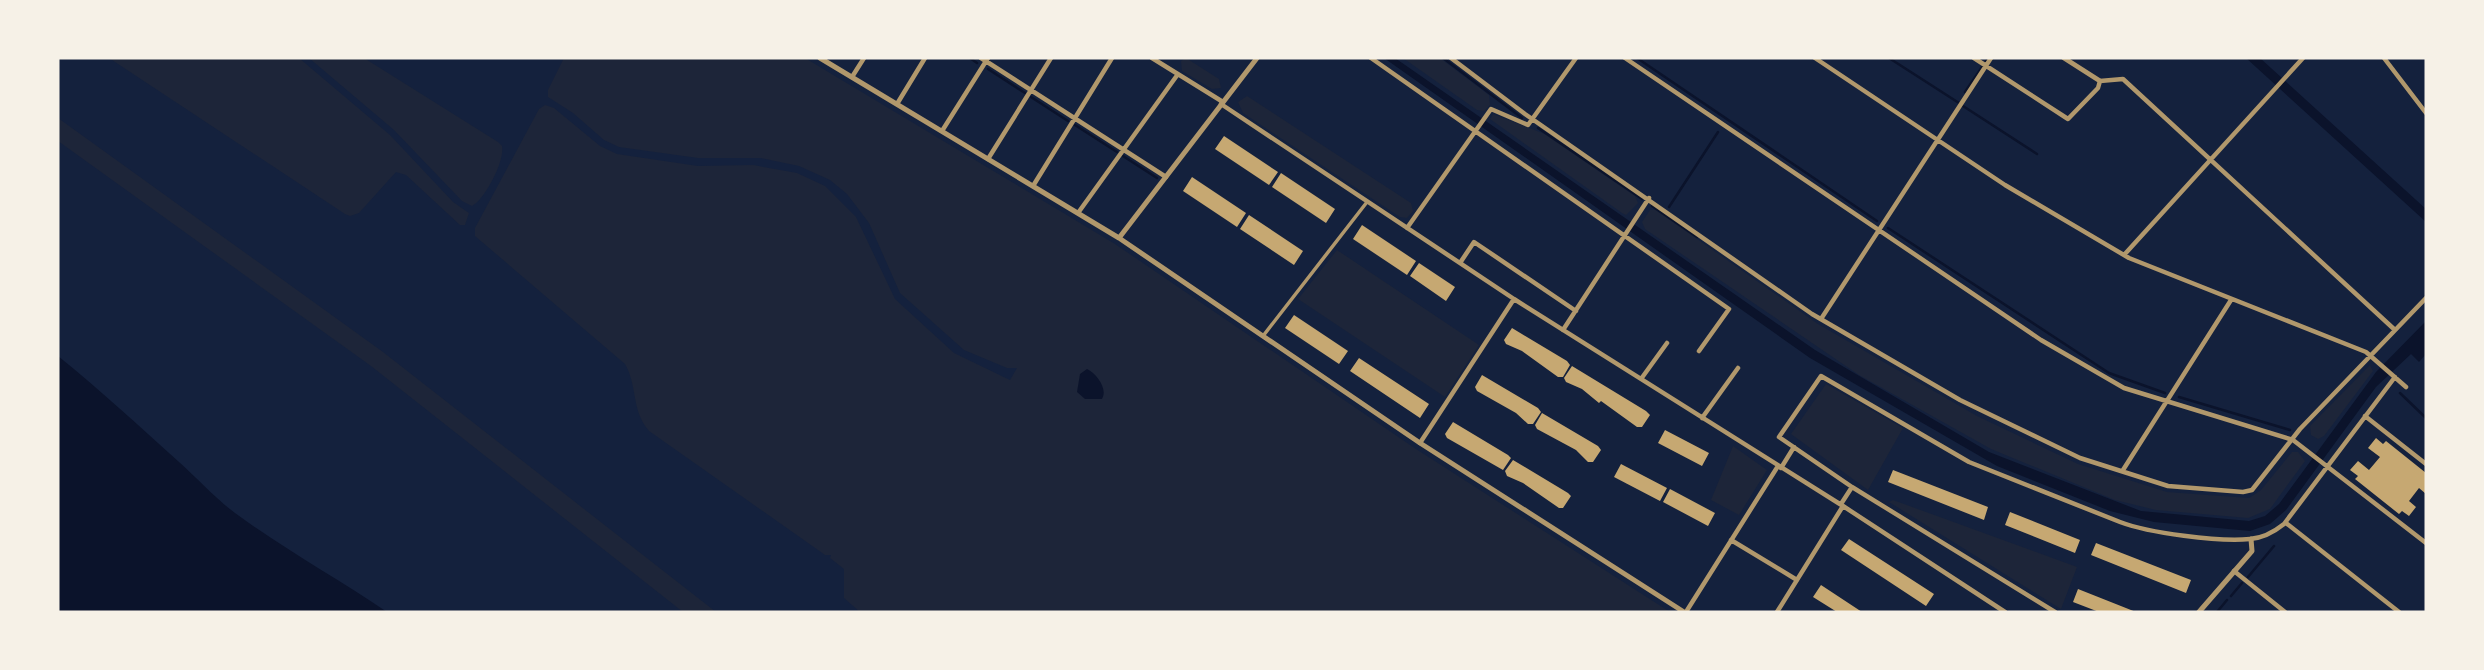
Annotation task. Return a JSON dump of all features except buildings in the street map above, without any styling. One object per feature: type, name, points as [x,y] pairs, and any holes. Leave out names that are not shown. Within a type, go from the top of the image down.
[{"type":"street","points":[[820,58],[1119,238],[1420,443],[1685,612],[1794,447]]},
{"type":"street","points":[[852,77],[864,58]]},
{"type":"street","points":[[897,104],[925,58]]},
{"type":"street","points":[[988,159],[1051,58]]},
{"type":"street","points":[[1033,186],[1112,58]]},
{"type":"street","points":[[1152,58],[1514,299],[1842,505],[2005,612]]},
{"type":"street","points":[[1119,238],[1257,58]]},
{"type":"street","points":[[1371,58],[1728,309],[1699,351]]},
{"type":"street","points":[[1451,58],[1533,119],[1821,319],[2000,421],[2071,455],[2168,486],[2248,492],[2256,486],[2292,439],[2373,358],[2426,298]]},
{"type":"street","points":[[1407,228],[1491,109],[1528,125],[1576,58]]},
{"type":"street","points":[[1625,58],[2106,379],[2167,401],[2292,439],[2426,543]]},
{"type":"street","points":[[1815,58],[2006,185],[2124,255],[2373,358],[2406,387]]},
{"type":"street","points":[[1974,58],[2068,119],[2098,88],[2100,81]]},
{"type":"street","points":[[1821,319],[1991,58]]},
{"type":"street","points":[[2064,58],[2100,81],[2123,79],[2395,330]]},
{"type":"street","points":[[2124,255],[2303,58]]},
{"type":"street","points":[[2384,58],[2426,113]]},
{"type":"street","points":[[942,131],[985,59],[1166,177]]},
{"type":"street","points":[[1078,213],[1178,74]]},
{"type":"street","points":[[1563,330],[1649,198]]},
{"type":"street","points":[[1263,336],[1367,202]]},
{"type":"street","points":[[1460,263],[1474,242],[1576,311]]},
{"type":"street","points":[[1420,443],[1514,299]]},
{"type":"street","points":[[2123,470],[2231,300]]},
{"type":"street","points":[[1641,380],[1667,343]]},
{"type":"street","points":[[1702,418],[1738,368]]},
{"type":"street","points":[[2055,612],[1852,487],[1779,437],[1821,376],[1969,462],[2120,522],[2153,530],[2251,539],[2274,531],[2286,523],[2326,464],[2393,376]]},
{"type":"street","points":[[2365,416],[2426,464]]},
{"type":"street","points":[[1777,612],[1852,487]]},
{"type":"street","points":[[2286,523],[2399,612]]},
{"type":"street","points":[[2199,612],[2252,551],[2251,539]]},
{"type":"street","points":[[1731,540],[1797,580]]},
{"type":"street","points":[[2234,571],[2285,612]]},
{"type":"shaded area","points":[[109,58],[299,58],[390,135],[453,202],[469,213],[465,225],[460,225],[406,175],[396,172],[359,213],[350,216],[345,214]]},
{"type":"shaded area","points":[[309,58],[364,58],[498,142],[502,146],[500,161],[483,196],[472,206],[462,201],[394,130]]},
{"type":"shaded area","points":[[564,58],[805,58],[1115,244],[1416,449],[1670,612],[860,612],[844,598],[844,569],[830,558],[831,555],[825,555],[649,431],[639,415],[632,381],[625,364],[475,236],[475,228],[539,109],[545,105],[554,108],[600,146],[617,154],[698,166],[753,165],[797,173],[825,186],[856,217],[895,299],[954,353],[1010,380],[1017,368],[1007,368],[964,350],[900,293],[869,223],[847,194],[830,180],[799,166],[761,158],[698,158],[619,147],[604,140],[573,113],[548,97],[548,90]]},
{"type":"shaded area","points":[[1186,58],[1219,79],[1221,88],[1212,89],[1182,71],[1181,61]]},
{"type":"shaded area","points":[[1384,58],[1395,58],[1815,350],[1989,452],[2141,511],[2249,521],[2265,516],[2279,504],[2376,372],[2426,321],[2426,354],[2419,362],[2411,354],[2376,387],[2286,510],[2270,524],[2250,531],[2154,522],[2110,511],[1997,466],[1810,358]]},
{"type":"shaded area","points":[[1403,58],[1440,58],[1489,95],[1490,105],[1484,111],[1477,110]]},
{"type":"shaded area","points":[[2246,58],[2260,58],[2426,209],[2426,222]]},
{"type":"shaded area","points":[[1247,96],[1411,203],[1413,211],[1407,218],[1400,217],[1243,113],[1238,102]]},
{"type":"shaded area","points":[[1493,114],[1545,134],[1635,196],[1638,203],[1626,215],[1622,213],[1490,119]]},
{"type":"shaded area","points":[[58,118],[383,352],[716,612],[683,612],[371,366],[58,141]]},
{"type":"shaded area","points":[[1650,210],[1656,210],[1818,324],[1977,416],[2078,464],[2167,492],[2249,498],[2261,490],[2292,452],[2298,452],[2305,461],[2270,509],[2248,518],[2156,510],[2115,500],[1991,449],[1859,375],[1645,229],[1642,222]]},
{"type":"shaded area","points":[[1337,250],[1479,345],[1445,397],[1298,299]]},
{"type":"shaded area","points":[[58,356],[235,513],[387,612],[58,612]]},
{"type":"shaded area","points":[[2370,365],[2373,371],[2324,436],[2318,439],[2311,435],[2310,426]]},
{"type":"shaded area","points":[[1087,369],[1100,382],[1104,391],[1102,399],[1085,399],[1077,392],[1080,374]]},
{"type":"shaded area","points":[[1826,384],[1903,428],[1868,490],[1791,434]]},
{"type":"shaded area","points":[[1733,446],[1767,470],[1739,515],[1711,500]]},
{"type":"shaded area","points":[[1893,500],[2077,567],[2061,609],[1889,502]]},
{"type":"waterway","points":[[970,58],[977,63]]},
{"type":"waterway","points":[[1443,58],[1522,118]]},
{"type":"waterway","points":[[1637,58],[1877,221]]},
{"type":"waterway","points":[[1889,58],[1959,103]]},
{"type":"waterway","points":[[1965,92],[1982,67]]},
{"type":"waterway","points":[[988,69],[1025,93]]},
{"type":"waterway","points":[[1031,97],[1068,121]]},
{"type":"waterway","points":[[1963,106],[2037,154]]},
{"type":"waterway","points":[[1075,125],[1117,152]]},
{"type":"waterway","points":[[1538,128],[1642,199]]},
{"type":"waterway","points":[[1669,207],[1718,132]]},
{"type":"waterway","points":[[1123,156],[1157,178]]},
{"type":"waterway","points":[[1652,206],[1697,237]]},
{"type":"waterway","points":[[1888,228],[2109,373],[2165,393]]},
{"type":"waterway","points":[[2400,393],[2426,418]]},
{"type":"waterway","points":[[2179,397],[2290,430]]},
{"type":"waterway","points":[[2248,577],[2274,546]]},
{"type":"waterway","points":[[2231,596],[2242,583]]},
{"type":"waterway","points":[[2217,612],[2227,600]]}]
